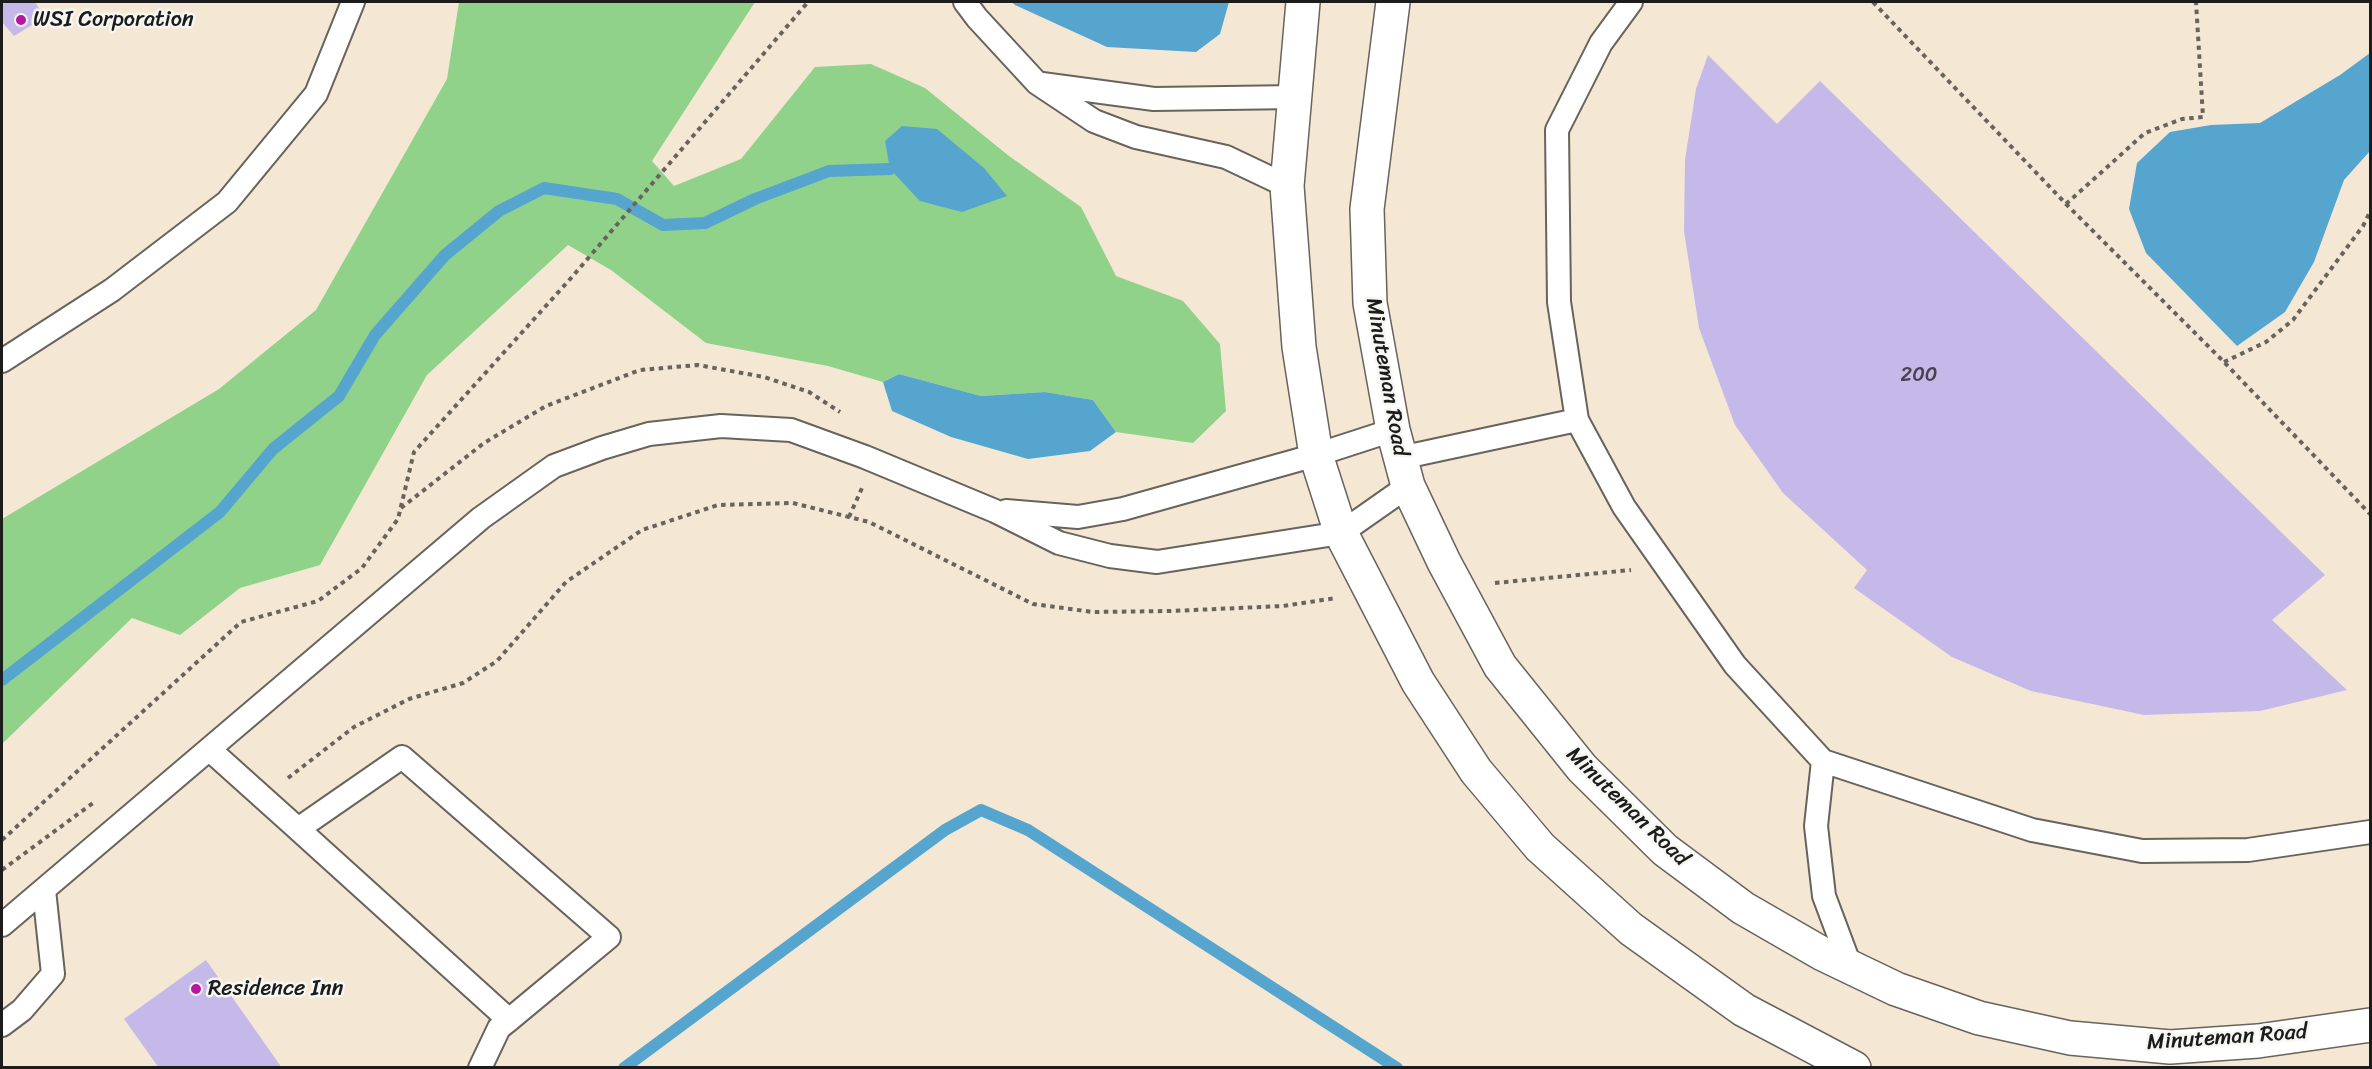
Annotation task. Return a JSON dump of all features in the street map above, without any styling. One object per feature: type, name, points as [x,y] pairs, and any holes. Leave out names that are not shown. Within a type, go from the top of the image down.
[{"type":"street","points":[[1303,2],[1297,97],[1287,186],[1299,348],[1316,456],[1341,533],[1418,682],[1476,771],[1540,847],[1631,929],[1744,1010],[1854,1068]]},
{"type":"street","name":"Minuteman Road","points":[[1393,2],[1367,209],[1370,303],[1400,458],[1458,587],[1500,666],[1581,768],[1665,850],[1743,908],[1851,968],[1896,989],[1979,1018],[2070,1038],[2170,1047],[2258,1041],[2370,1025]]},
{"type":"lane","points":[[2,361],[112,290],[227,202],[316,94],[353,2]]},
{"type":"lane","points":[[965,2],[1037,83],[1094,121],[1136,136],[1226,157],[1287,186]]},
{"type":"lane","points":[[1631,2],[1601,43],[1557,130],[1559,302],[1577,420],[1624,507],[1735,665],[1823,761],[2032,830],[2142,851],[2248,850],[2370,832]]},
{"type":"lane","points":[[1037,83],[1154,99],[1297,97]]},
{"type":"lane","points":[[995,511],[1078,517],[1123,510],[1316,456],[1400,458],[1577,420]]},
{"type":"lane","points":[[2,925],[481,518],[554,466],[602,448],[649,434],[721,426],[791,430],[866,457],[995,511],[1059,543],[1110,556],[1157,561],[1341,533],[1400,458]]},
{"type":"lane","points":[[210,750],[509,1020]]},
{"type":"lane","points":[[298,829],[402,757],[609,937],[499,1028],[480,1068]]},
{"type":"lane","points":[[1823,761],[1816,826],[1824,896],[1851,968]]},
{"type":"lane","points":[[2,1025],[22,1010],[53,974],[44,890]]},
{"type":"path","points":[[2,840],[241,622],[318,602],[362,568],[398,519],[414,452],[572,277],[808,2]]},
{"type":"path","points":[[1873,2],[2066,204],[2224,362],[2370,514]]},
{"type":"path","points":[[2066,204],[2145,133],[2182,118],[2203,117],[2196,2]]},
{"type":"path","points":[[2224,362],[2266,342],[2293,320],[2363,226],[2370,212]]},
{"type":"path","points":[[849,517],[864,483]]},
{"type":"path","points":[[262,797],[354,727],[409,699],[463,683],[497,660],[566,582],[642,530],[718,505],[793,503],[869,522],[1033,604],[1093,612],[1171,611],[1283,606],[1372,593]]},
{"type":"path","points":[[1458,587],[1665,567]]},
{"type":"green space","points":[[459,2],[755,2],[652,161],[674,186],[741,159],[815,67],[871,64],[925,88],[1009,156],[1081,207],[1116,276],[1183,301],[1220,344],[1226,411],[1193,443],[1116,432],[1093,400],[1045,392],[981,396],[899,374],[883,382],[828,366],[706,343],[611,270],[568,245],[427,375],[320,565],[240,588],[180,635],[132,618],[2,744],[2,519],[219,389],[316,310],[447,79]]},
{"type":"water","points":[[1012,2],[1229,2],[1220,34],[1196,52],[1107,47]]},
{"type":"water","points":[[2370,53],[2370,151],[2344,180],[2314,262],[2285,312],[2237,346],[2146,253],[2129,209],[2137,163],[2170,132],[2211,125],[2260,123],[2340,75]]},
{"type":"water","points":[[902,126],[937,129],[984,168],[1007,196],[962,212],[920,201],[890,169],[885,141]]},
{"type":"water","points":[[899,374],[981,396],[1045,392],[1093,400],[1116,432],[1090,451],[1028,459],[951,437],[892,411],[883,382]]},
{"type":"building","name":"WSI Corporation","points":[[2,2],[35,2],[45,17],[14,36],[2,22]]},
{"type":"building","points":[[1708,55],[1777,124],[1820,81],[2325,575],[2272,620],[2347,690],[2260,711],[2144,715],[2031,691],[1952,657],[1854,588],[1867,570],[1783,493],[1735,425],[1699,328],[1684,231],[1685,160],[1696,89]]},
{"type":"building","name":"Residence Inn","points":[[206,960],[282,1068],[159,1068],[124,1019]]},
{"type":"waterway","points":[[2,680],[220,512],[273,449],[339,396],[375,335],[445,255],[499,211],[544,188],[617,199],[663,225],[705,223],[755,199],[829,171],[890,169]]},
{"type":"waterway","points":[[624,1068],[945,830],[981,810],[1028,830],[1397,1068]]},
{"type":"place","name":"WSI Corporation","points":[[21,20]]},
{"type":"place","name":"Residence Inn","points":[[196,989]]}]
